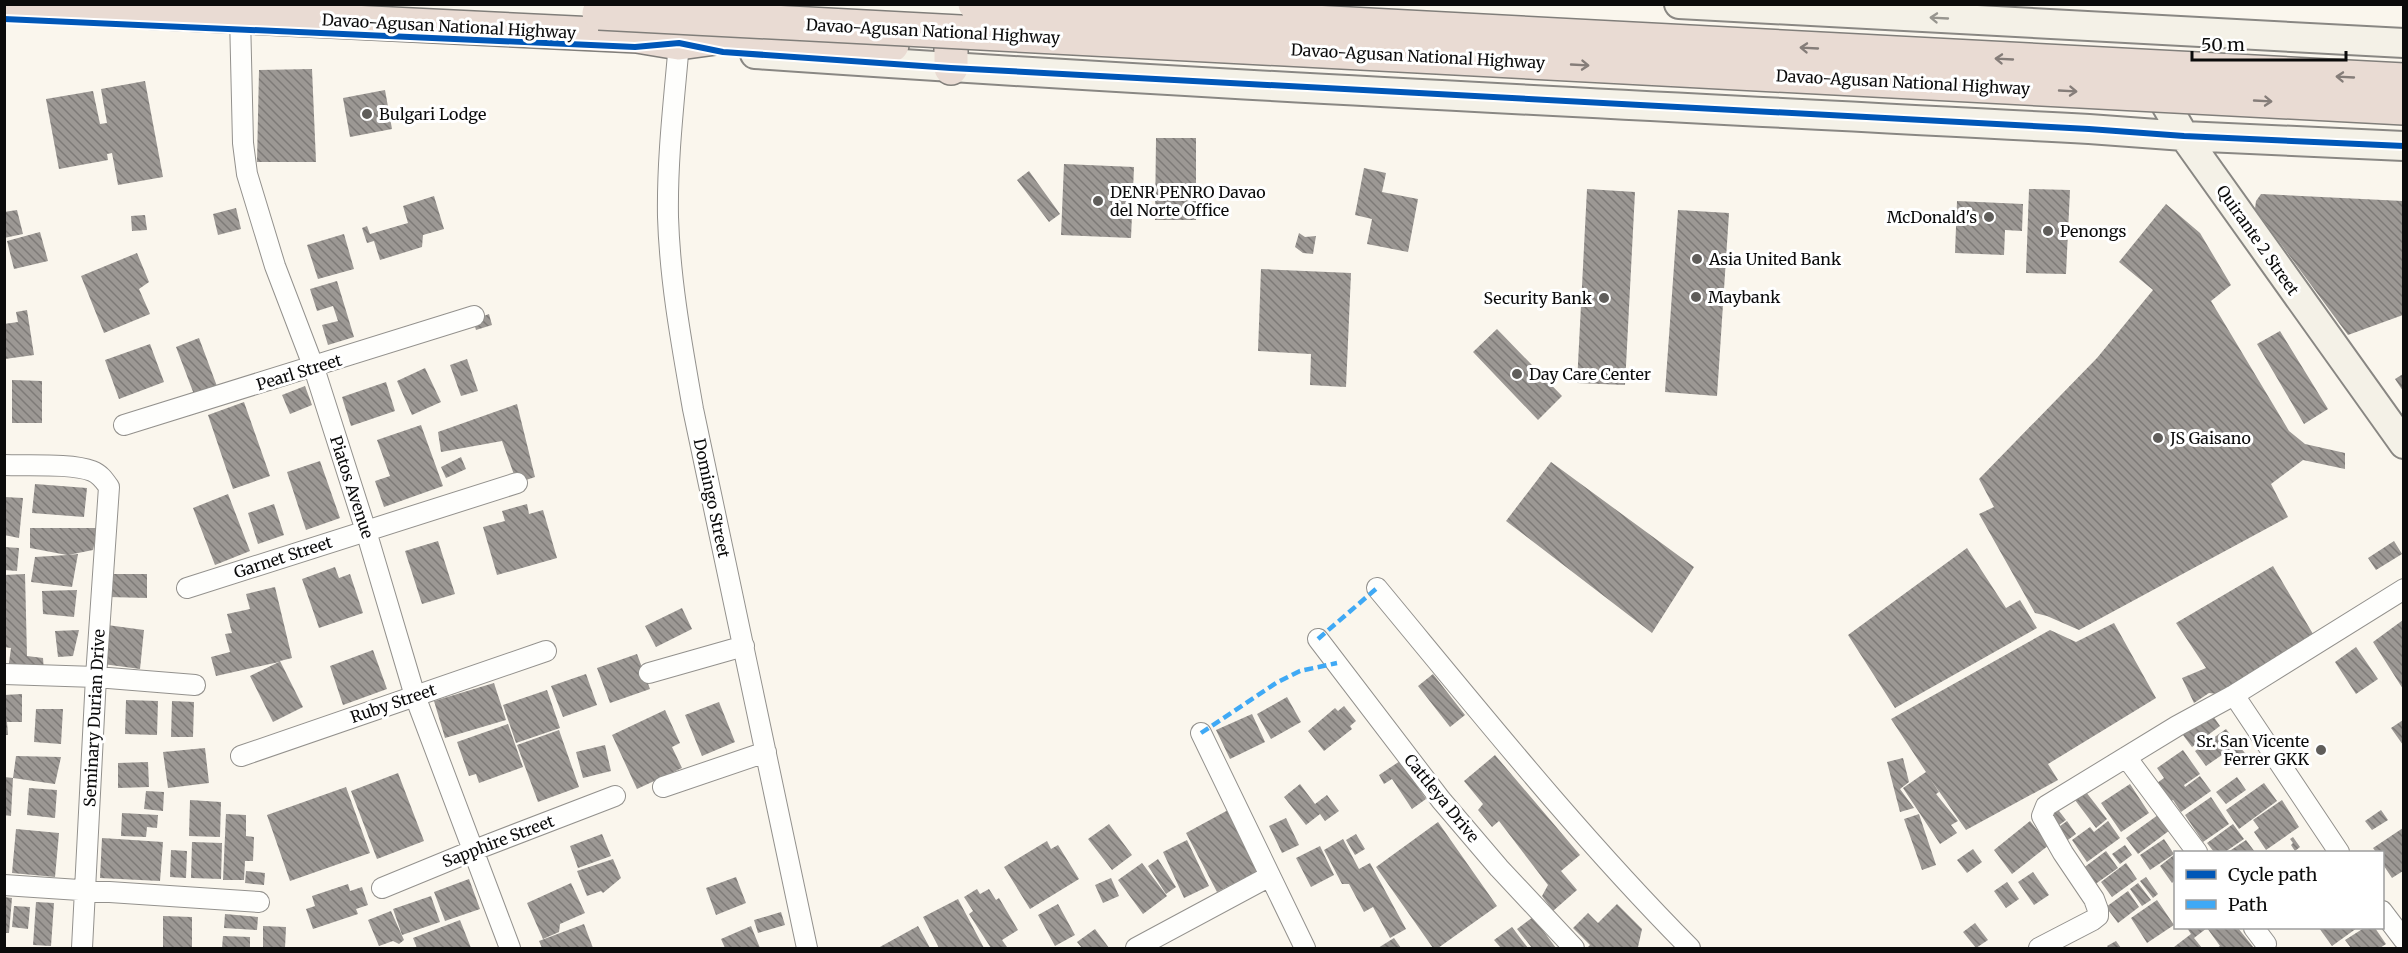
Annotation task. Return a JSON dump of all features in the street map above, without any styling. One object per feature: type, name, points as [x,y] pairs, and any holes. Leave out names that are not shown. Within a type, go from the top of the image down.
[{"type":"highway","name":"Davao-Agusan National Highway","points":[[4,4],[240,24],[637,36],[679,43],[723,37],[951,57],[1431,68],[1425,43],[1434,18]]},
{"type":"highway","name":"Davao-Agusan National Highway","points":[[433,4],[2403,108]]},
{"type":"highway","points":[[675,4],[679,43]]},
{"type":"highway","points":[[679,43],[686,4]]},
{"type":"highway","name":"Davao-Agusan National Highway","points":[[975,4],[2403,80]]},
{"type":"highway","points":[[1177,4],[1434,18],[1690,12]]},
{"type":"highway","points":[[1370,65],[1378,41],[1378,31],[1371,15]]},
{"type":"street","points":[[1690,12],[2123,28],[2403,43]]},
{"type":"street","points":[[4,19],[240,24]]},
{"type":"street","name":"Piatos Avenue","points":[[240,24],[243,143],[247,174],[276,266],[314,368],[415,696],[510,948]]},
{"type":"street","name":"Quirante 2 Street","points":[[2123,28],[2184,136],[2403,444]]},
{"type":"street","name":"Domingo Street","points":[[679,43],[668,178],[668,219],[673,279],[693,409],[807,948]]},
{"type":"street","points":[[951,57],[2184,136],[2403,146]]},
{"type":"street","name":"Pearl Street","points":[[124,425],[314,368],[474,316]]},
{"type":"street","name":"Seminary Durian Drive","points":[[4,465],[80,468],[93,471],[103,478],[109,487],[96,677],[82,948]]},
{"type":"street","name":"Garnet Street","points":[[187,588],[517,483]]},
{"type":"street","points":[[1377,588],[1566,816],[1613,870],[1690,948]]},
{"type":"street","points":[[2038,948],[2093,920],[2098,915],[2094,899],[2063,853],[2042,816],[2046,806],[2234,695],[2403,589]]},
{"type":"street","name":"Cattleya Drive","points":[[1318,639],[1441,800],[1499,868],[1574,948]]},
{"type":"street","points":[[649,673],[744,646]]},
{"type":"street","name":"Ruby Street","points":[[241,756],[546,651]]},
{"type":"street","points":[[4,674],[96,677],[195,685]]},
{"type":"street","points":[[2234,695],[2338,851]]},
{"type":"street","points":[[1201,733],[1305,948]]},
{"type":"street","points":[[663,787],[766,752]]},
{"type":"street","points":[[2126,757],[2196,851]]},
{"type":"street","name":"Sapphire Street","points":[[382,888],[615,796]]},
{"type":"street","points":[[1136,948],[1270,876]]},
{"type":"street","points":[[4,885],[259,902]]},
{"type":"street","points":[[2384,914],[2403,940]]},
{"type":"street","points":[[2255,929],[2266,944]]},
{"type":"building","points":[[312,69],[316,162],[257,162],[259,70]]},
{"type":"building","points":[[145,81],[163,177],[118,185],[112,153],[107,154],[108,160],[59,169],[46,99],[93,91],[100,124],[107,123],[101,89]]},
{"type":"building","name":"Bulgari Lodge","points":[[385,90],[392,129],[350,137],[343,98]]},
{"type":"building","points":[[1156,138],[1196,138],[1196,220],[1155,220]]},
{"type":"building","points":[[1064,164],[1134,167],[1131,238],[1061,235]]},
{"type":"building","points":[[1364,168],[1386,173],[1382,192],[1418,199],[1408,252],[1367,244],[1372,219],[1355,215]]},
{"type":"building","points":[[1029,171],[1060,214],[1049,222],[1017,180]]},
{"type":"building","points":[[1587,189],[1635,192],[1625,385],[1577,383]]},
{"type":"building","name":"Penongs","points":[[2029,189],[2070,190],[2066,274],[2026,273]]},
{"type":"building","points":[[2261,194],[2403,201],[2403,315],[2348,335],[2255,209],[2256,201]]},
{"type":"building","points":[[434,196],[444,229],[423,235],[422,247],[380,260],[374,241],[367,243],[362,228],[367,226],[370,234],[408,223],[403,206]]},
{"type":"building","name":"McDonald's","points":[[1957,201],[2023,204],[2022,231],[2005,230],[2004,255],[1955,253]]},
{"type":"building","name":"JS Gaisano","points":[[2166,204],[2200,233],[2231,285],[2211,301],[2289,431],[2305,444],[2345,453],[2345,469],[2303,460],[2271,484],[2288,517],[2079,630],[2035,613],[1979,514],[1994,507],[1979,479],[2097,358],[2153,290],[2119,262]]},
{"type":"building","points":[[236,208],[241,229],[218,235],[213,214]]},
{"type":"building","points":[[17,210],[23,234],[4,238],[4,212]]},
{"type":"building","points":[[1678,210],[1729,213],[1717,396],[1665,392]]},
{"type":"building","points":[[145,215],[147,230],[132,231],[131,216]]},
{"type":"building","points":[[40,232],[48,261],[14,269],[7,241]]},
{"type":"building","points":[[1299,233],[1305,237],[1316,236],[1313,254],[1303,253],[1295,247]]},
{"type":"building","points":[[344,234],[354,269],[318,279],[307,245]]},
{"type":"building","points":[[137,253],[149,282],[139,289],[150,314],[104,333],[81,276]]},
{"type":"building","points":[[1261,269],[1351,273],[1346,387],[1310,385],[1311,354],[1258,351]]},
{"type":"building","points":[[337,281],[354,337],[328,345],[322,325],[338,321],[333,306],[317,311],[310,289]]},
{"type":"building","points":[[27,310],[34,355],[5,359],[4,324],[18,322],[16,312]]},
{"type":"building","points":[[489,314],[492,325],[476,330],[473,320]]},
{"type":"building","name":"Day Care Center","points":[[1497,329],[1562,396],[1538,420],[1473,352]]},
{"type":"building","points":[[2280,331],[2328,409],[2304,424],[2257,344]]},
{"type":"building","points":[[199,338],[218,389],[195,397],[176,347]]},
{"type":"building","points":[[150,344],[164,382],[119,399],[105,360]]},
{"type":"building","points":[[467,359],[478,391],[461,396],[450,365]]},
{"type":"building","points":[[425,368],[441,402],[412,415],[397,381]]},
{"type":"building","points":[[2403,374],[2403,391],[2395,379]]},
{"type":"building","points":[[12,380],[42,381],[42,423],[12,423]]},
{"type":"building","points":[[386,382],[395,411],[351,426],[342,397]]},
{"type":"building","points":[[305,386],[312,405],[290,414],[282,395]]},
{"type":"building","points":[[244,402],[270,476],[233,489],[208,415]]},
{"type":"building","points":[[517,404],[535,477],[517,483],[502,441],[441,452],[438,432]]},
{"type":"building","points":[[421,425],[443,486],[384,507],[375,481],[390,476],[377,440]]},
{"type":"building","points":[[461,457],[466,469],[446,478],[441,467]]},
{"type":"building","points":[[320,461],[340,518],[306,530],[287,472]]},
{"type":"building","points":[[1551,462],[1694,567],[1652,633],[1506,521]]},
{"type":"building","points":[[35,484],[87,488],[84,517],[32,513]]},
{"type":"building","points":[[228,494],[250,551],[215,565],[193,508]]},
{"type":"building","points":[[4,497],[23,498],[19,538],[4,535]]},
{"type":"building","points":[[274,504],[284,535],[258,544],[248,513]]},
{"type":"building","points":[[527,504],[529,514],[543,510],[557,558],[497,575],[483,527],[505,521],[502,511]]},
{"type":"building","points":[[30,528],[98,528],[93,550],[68,555],[78,554],[72,587],[31,582],[35,557],[67,555],[30,548]]},
{"type":"building","points":[[438,541],[455,594],[422,604],[405,551]]},
{"type":"building","points":[[2394,541],[2402,554],[2376,570],[2368,558]]},
{"type":"building","points":[[4,547],[19,548],[17,571],[4,570]]},
{"type":"building","points":[[1967,548],[2006,608],[2020,600],[2037,628],[1895,708],[1848,635]]},
{"type":"building","points":[[2273,566],[2313,634],[2217,694],[2209,693],[2194,703],[2182,678],[2206,668],[2176,623]]},
{"type":"building","points":[[335,567],[339,578],[350,574],[363,613],[319,628],[302,579]]},
{"type":"building","points":[[25,574],[27,656],[43,658],[44,671],[8,670],[11,648],[4,647],[4,575]]},
{"type":"building","points":[[109,574],[147,574],[147,598],[109,597]]},
{"type":"building","points":[[275,587],[292,658],[280,661],[303,707],[273,722],[250,676],[279,662],[216,676],[211,657],[230,652],[225,634],[232,633],[227,614],[250,609],[246,594]]},
{"type":"building","points":[[77,590],[74,617],[43,614],[42,591]]},
{"type":"building","points":[[682,608],[692,629],[656,647],[645,626]]},
{"type":"building","points":[[2403,620],[2403,689],[2373,642]]},
{"type":"building","points":[[2114,623],[2156,698],[2048,764],[2058,780],[1966,830],[1929,777],[1939,792],[1936,794],[1958,821],[1951,825],[1957,833],[1940,844],[1903,788],[1926,772],[1891,719],[2050,630],[2076,642]]},
{"type":"building","points":[[107,625],[144,630],[140,669],[103,664]]},
{"type":"building","points":[[79,630],[73,656],[58,657],[55,631]]},
{"type":"building","points":[[2356,647],[2378,679],[2356,694],[2335,662]]},
{"type":"building","points":[[373,650],[387,689],[343,705],[330,666]]},
{"type":"building","points":[[637,654],[650,689],[610,703],[597,668]]},
{"type":"building","points":[[586,674],[597,705],[563,717],[551,686]]},
{"type":"building","points":[[1433,674],[1465,715],[1450,727],[1418,686]]},
{"type":"building","points":[[494,683],[506,720],[445,738],[434,701]]},
{"type":"building","points":[[547,690],[560,728],[516,743],[503,705]]},
{"type":"building","points":[[22,694],[22,722],[7,722],[8,735],[4,735],[4,695]]},
{"type":"building","points":[[1287,697],[1301,722],[1271,739],[1257,714]]},
{"type":"building","points":[[126,700],[158,701],[157,735],[125,734]]},
{"type":"building","points":[[172,701],[194,702],[193,737],[171,737]]},
{"type":"building","points":[[719,702],[735,742],[702,756],[685,715]]},
{"type":"building","points":[[1344,706],[1356,721],[1350,726],[1352,729],[1324,751],[1308,731],[1335,708],[1338,711]]},
{"type":"building","points":[[36,709],[63,709],[61,744],[34,742]]},
{"type":"building","points":[[665,710],[680,743],[672,747],[682,768],[637,789],[612,735]]},
{"type":"building","points":[[2209,710],[2220,726],[2192,747],[2180,731]]},
{"type":"building","points":[[1252,714],[1265,742],[1230,759],[1216,730]]},
{"type":"building","points":[[2403,720],[2403,745],[2391,728]]},
{"type":"building","points":[[508,724],[523,767],[479,783],[476,774],[469,776],[457,742]]},
{"type":"building","points":[[2226,729],[2248,757],[2241,762],[2232,748],[2206,766],[2195,751]]},
{"type":"building","points":[[559,730],[579,787],[538,802],[517,745]]},
{"type":"building","points":[[605,745],[611,771],[583,778],[576,752]]},
{"type":"building","points":[[205,748],[209,783],[168,788],[163,752]]},
{"type":"building","points":[[2183,750],[2200,774],[2184,785],[2185,787],[2200,776],[2211,791],[2181,812],[2173,800],[2170,802],[2157,783],[2164,778],[2157,768]]},
{"type":"building","points":[[1495,755],[1580,855],[1561,871],[1577,890],[1553,911],[1542,896],[1548,885],[1499,821],[1492,827],[1478,810],[1483,804],[1464,781]]},
{"type":"building","points":[[16,756],[61,757],[55,784],[13,778]]},
{"type":"building","points":[[1903,758],[1909,782],[1900,789],[1914,808],[1900,812],[1887,762]]},
{"type":"building","points":[[1400,761],[1426,799],[1412,809],[1392,779],[1384,784],[1379,775]]},
{"type":"building","points":[[148,762],[149,787],[118,788],[118,763]]},
{"type":"building","points":[[398,773],[424,841],[377,859],[351,791]]},
{"type":"building","points":[[4,777],[13,778],[11,816],[4,815]]},
{"type":"building","points":[[2237,777],[2246,790],[2226,804],[2216,792]]},
{"type":"building","points":[[2264,783],[2277,801],[2239,829],[2226,810]]},
{"type":"building","points":[[1300,784],[1315,804],[1327,795],[1339,811],[1325,821],[1320,814],[1306,825],[1284,797]]},
{"type":"building","points":[[2130,784],[2149,813],[2121,832],[2101,803]]},
{"type":"building","points":[[346,787],[370,853],[290,881],[267,815]]},
{"type":"building","points":[[29,788],[57,790],[55,818],[27,815]]},
{"type":"building","points":[[146,791],[164,792],[163,811],[144,809]]},
{"type":"building","points":[[2086,792],[2107,819],[2096,828],[2075,800]]},
{"type":"building","points":[[2211,797],[2229,824],[2203,842],[2185,815]]},
{"type":"building","points":[[190,800],[221,802],[220,837],[189,836]]},
{"type":"building","points":[[2282,800],[2299,827],[2266,850],[2254,832],[2259,828],[2253,820]]},
{"type":"building","points":[[2056,807],[2066,820],[2055,828],[2046,815]]},
{"type":"building","points":[[1230,809],[1246,839],[1242,841],[1258,871],[1217,892],[1186,833]]},
{"type":"building","points":[[2381,810],[2388,820],[2372,830],[2365,821]]},
{"type":"building","points":[[122,813],[158,815],[157,828],[147,827],[146,837],[121,836]]},
{"type":"building","points":[[226,814],[246,815],[246,836],[254,837],[253,861],[245,861],[244,880],[223,880]]},
{"type":"building","points":[[1919,814],[1936,865],[1922,870],[1904,819]]},
{"type":"building","points":[[2158,815],[2170,830],[2138,854],[2126,838]]},
{"type":"building","points":[[1286,818],[1299,845],[1282,853],[1269,826]]},
{"type":"building","points":[[2030,821],[2049,845],[2012,874],[1994,850]]},
{"type":"building","points":[[2067,821],[2076,834],[2065,842],[2056,829]]},
{"type":"building","points":[[2108,821],[2120,838],[2087,862],[2072,840],[2090,827],[2094,832]]},
{"type":"building","points":[[1438,822],[1497,906],[1438,948],[1433,948],[1376,867]]},
{"type":"building","points":[[1109,824],[1132,855],[1112,870],[1088,839]]},
{"type":"building","points":[[2233,824],[2244,839],[2226,851],[2213,851],[2207,843]]},
{"type":"building","points":[[2403,828],[2403,871],[2392,878],[2384,866],[2384,851],[2375,851],[2373,848]]},
{"type":"building","points":[[16,829],[59,833],[55,877],[12,873]]},
{"type":"building","points":[[602,834],[611,856],[578,868],[570,846]]},
{"type":"building","points":[[1356,834],[1365,849],[1355,855],[1346,840]]},
{"type":"building","points":[[2293,837],[2300,847],[2295,851],[2290,839]]},
{"type":"building","points":[[102,838],[163,842],[160,881],[100,878]]},
{"type":"building","points":[[1343,839],[1359,869],[1370,863],[1406,929],[1390,938],[1373,907],[1364,912],[1349,884],[1342,884],[1324,850]]},
{"type":"building","points":[[2164,839],[2174,854],[2150,870],[2140,855]]},
{"type":"building","points":[[1187,840],[1209,886],[1184,898],[1163,852]]},
{"type":"building","points":[[2246,840],[2254,851],[2230,851]]},
{"type":"building","points":[[1047,841],[1051,849],[1058,845],[1079,879],[1030,909],[1004,867]]},
{"type":"building","points":[[192,842],[222,843],[221,879],[191,878]]},
{"type":"building","points":[[2125,845],[2132,855],[2120,864],[2112,854]]},
{"type":"building","points":[[1320,846],[1334,875],[1311,887],[1296,858]]},
{"type":"building","points":[[1973,849],[1982,862],[1967,873],[1957,860]]},
{"type":"building","points":[[171,850],[187,851],[186,878],[170,877]]},
{"type":"building","points":[[2106,851],[2118,868],[2094,885],[2082,869]]},
{"type":"building","points":[[2174,855],[2174,881],[2172,883],[2160,866]]},
{"type":"building","points":[[613,859],[621,878],[603,893],[601,891],[587,896],[577,871]]},
{"type":"building","points":[[1158,859],[1176,887],[1166,894],[1148,866]]},
{"type":"building","points":[[1142,863],[1167,896],[1143,914],[1118,880]]},
{"type":"building","points":[[2126,863],[2137,879],[2112,897],[2101,882]]},
{"type":"building","points":[[246,871],[265,873],[264,885],[245,883]]},
{"type":"building","points":[[2033,872],[2049,895],[2034,905],[2018,882]]},
{"type":"building","points":[[736,877],[746,903],[716,915],[706,888]]},
{"type":"building","points":[[2146,877],[2158,894],[2153,898],[2140,881]]},
{"type":"building","points":[[1111,878],[1119,896],[1103,903],[1095,885]]},
{"type":"building","points":[[469,879],[480,909],[445,921],[434,892]]},
{"type":"building","points":[[2007,882],[2019,899],[2006,908],[1994,891]]},
{"type":"building","points":[[571,883],[585,913],[560,924],[559,932],[543,939],[527,903]]},
{"type":"building","points":[[2138,883],[2151,900],[2142,906],[2130,889]]},
{"type":"building","points":[[348,884],[350,891],[362,887],[368,905],[356,909],[358,914],[313,929],[306,909],[315,906],[312,896]]},
{"type":"building","points":[[977,889],[980,894],[989,889],[996,900],[999,898],[1018,930],[1002,940],[1007,947],[1005,948],[991,948],[969,914],[973,911],[964,897]]},
{"type":"building","points":[[2128,891],[2139,907],[2118,923],[2106,907]]},
{"type":"building","points":[[431,896],[440,922],[402,935],[393,909]]},
{"type":"building","points":[[4,897],[12,898],[9,933],[4,933]]},
{"type":"building","points":[[958,899],[984,948],[939,948],[923,917]]},
{"type":"building","points":[[2157,900],[2174,925],[2147,943],[2131,918]]},
{"type":"building","points":[[36,902],[54,903],[51,946],[33,945]]},
{"type":"building","points":[[1058,904],[1075,935],[1055,946],[1038,915]]},
{"type":"building","points":[[1617,904],[1642,929],[1638,947],[1587,948],[1590,945],[1573,928],[1588,913],[1598,923]]},
{"type":"building","points":[[14,906],[30,907],[28,929],[12,927]]},
{"type":"building","points":[[391,911],[404,940],[399,944],[393,941],[379,946],[368,920]]},
{"type":"building","points":[[781,912],[785,925],[758,933],[754,920]]},
{"type":"building","points":[[225,914],[258,917],[257,930],[224,928]]},
{"type":"building","points":[[163,916],[192,917],[192,948],[163,948]]},
{"type":"building","points":[[1533,917],[1556,948],[1532,948],[1517,929]]},
{"type":"building","points":[[460,920],[471,948],[417,948],[413,938]]},
{"type":"building","points":[[1975,923],[1988,940],[1976,948],[1963,932]]},
{"type":"building","points":[[584,924],[593,948],[542,948],[539,941]]},
{"type":"building","points":[[263,926],[286,927],[285,948],[263,948]]},
{"type":"building","points":[[751,926],[760,948],[725,948],[721,939]]},
{"type":"building","points":[[918,926],[930,948],[878,948]]},
{"type":"building","points":[[1512,927],[1528,948],[1501,948],[1494,940]]},
{"type":"building","points":[[1095,929],[1109,948],[1082,948],[1077,942]]},
{"type":"building","points":[[2188,929],[2206,929],[2194,938],[2202,948],[2174,947],[2191,934]]},
{"type":"building","points":[[2208,929],[2239,929],[2254,948],[2217,948],[2220,946]]},
{"type":"building","points":[[2320,929],[2356,929],[2332,946]]},
{"type":"building","points":[[2362,929],[2376,929],[2386,944],[2380,948],[2351,948],[2345,940]]},
{"type":"building","points":[[223,936],[250,937],[250,948],[222,948]]},
{"type":"building","points":[[1394,938],[1401,948],[1378,948]]},
{"type":"building","points":[[2116,941],[2121,948],[2107,946]]},
{"type":"marked path","points":[[1318,639],[1377,588]]},
{"type":"marked path","points":[[1201,733],[1276,683],[1300,671],[1337,663]]},
{"type":"cycle path","points":[[4,19],[635,47],[679,43],[723,52],[951,68],[2184,136],[2404,146]]},
{"type":"place","name":"Bulgari Lodge","points":[[367,114]]},
{"type":"place","name":"DENR PENRO Davao del Norte Office","points":[[1098,201]]},
{"type":"place","name":"McDonald's","points":[[1989,217]]},
{"type":"place","name":"Penongs","points":[[2048,231]]},
{"type":"place","name":"Asia United Bank","points":[[1697,259]]},
{"type":"place","name":"Maybank","points":[[1696,297]]},
{"type":"place","name":"Security Bank","points":[[1604,298]]},
{"type":"place","name":"Day Care Center","points":[[1517,374]]},
{"type":"place","name":"JS Gaisano","points":[[2158,438]]},
{"type":"place","name":"Sr. San Vicente Ferrer GKK","points":[[2321,750]]}]
